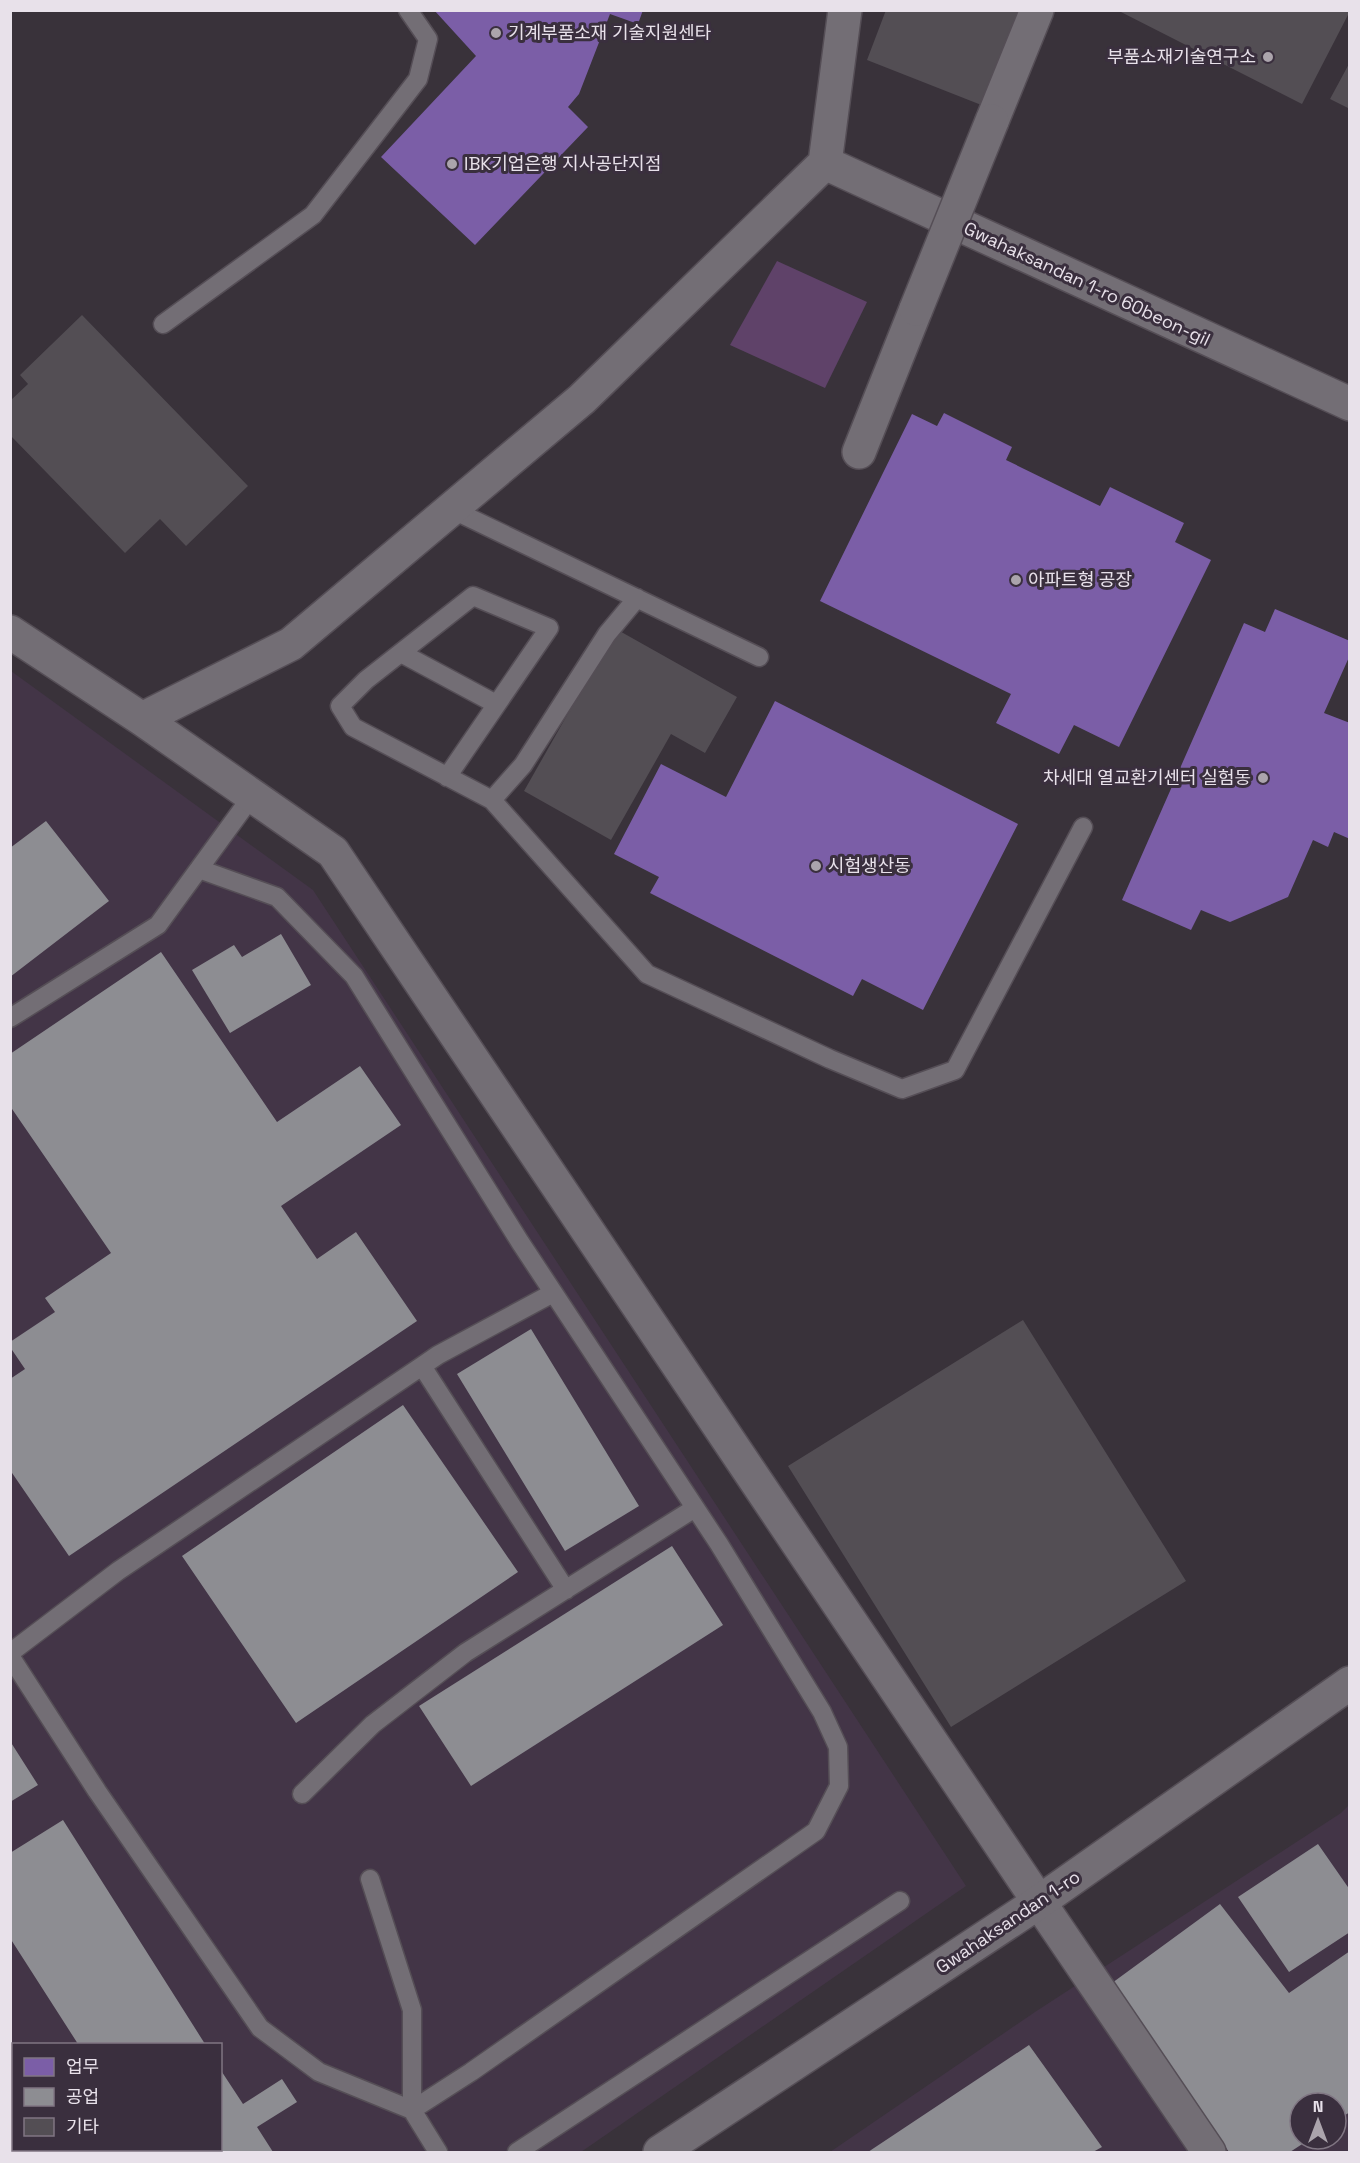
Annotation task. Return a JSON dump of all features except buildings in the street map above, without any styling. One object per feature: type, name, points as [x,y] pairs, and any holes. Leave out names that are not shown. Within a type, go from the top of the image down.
[{"type":"street","points":[[142,719],[291,644],[582,399],[825,163],[845,10]]},
{"type":"street","points":[[859,452],[1037,10]]},
{"type":"street","name":"Gwahaksandan 1-ro 60beon-gil","points":[[825,163],[1350,404]]},
{"type":"street","points":[[10,632],[142,719],[333,852],[1209,2152]]},
{"type":"street","name":"Gwahaksandan 1-ro","points":[[660,2152],[1039,1902],[1350,1683]]},
{"type":"lane","points":[[163,324],[314,215],[418,79],[428,39],[408,10]]},
{"type":"lane","points":[[451,509],[759,657]]},
{"type":"lane","points":[[447,777],[549,628],[473,596],[366,680],[340,706],[354,727],[447,777],[492,800],[647,974],[830,1059],[902,1089],[955,1070],[1083,826]]},
{"type":"lane","points":[[492,800],[523,765],[607,634],[637,598]]},
{"type":"lane","points":[[401,653],[496,704]]},
{"type":"lane","points":[[10,1018],[158,925],[252,796]]},
{"type":"lane","points":[[199,869],[277,897],[354,976],[554,1293],[695,1508],[822,1712],[838,1748],[839,1786],[816,1831],[471,2072],[412,2110]]},
{"type":"lane","points":[[412,2110],[319,2072],[260,2028],[98,1791],[10,1655],[118,1571],[438,1355],[554,1293]]},
{"type":"lane","points":[[422,1366],[566,1590]]},
{"type":"lane","points":[[302,1794],[374,1724],[465,1653],[695,1508]]},
{"type":"lane","points":[[370,1879],[412,2010],[412,2110],[438,2152]]},
{"type":"lane","points":[[518,2152],[900,1901]]},
{"type":"shaded area","points":[[777,261],[867,302],[825,388],[730,345]]},
{"type":"shaded area","points":[[11,671],[313,890],[966,1886],[581,2152],[71,2152],[222,2151],[222,2043],[12,2043],[12,2054]]},
{"type":"shaded area","points":[[1349,1805],[1349,2152],[830,2152],[1035,2012],[1341,1813]]},
{"type":"place","name":"기계부품소재 기술지원센타","points":[[496,33]]},
{"type":"place","name":"부품소재기술연구소","points":[[1268,57]]},
{"type":"place","name":"IBK기업은행 지사공단지점","points":[[452,164]]},
{"type":"place","name":"아파트형 공장","points":[[1016,580]]},
{"type":"place","name":"차세대 열교환기센터 실험동","points":[[1263,778]]},
{"type":"place","name":"시험생산동","points":[[816,866]]}]
